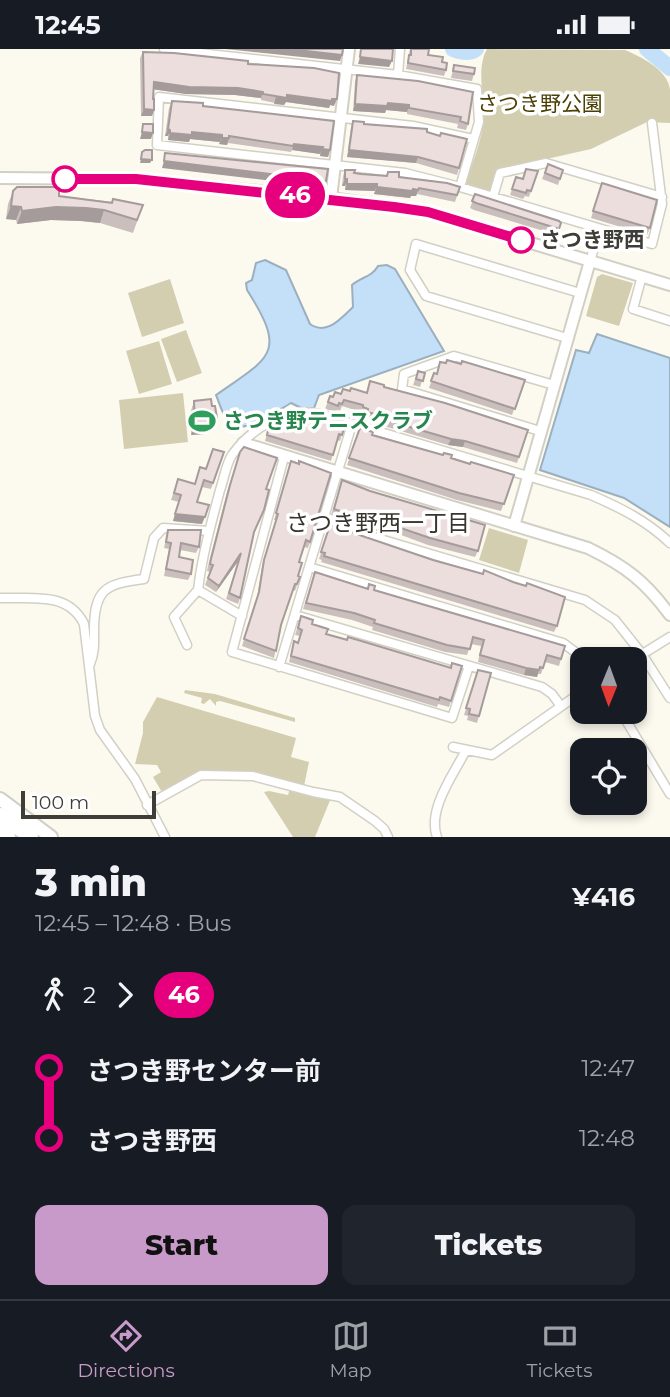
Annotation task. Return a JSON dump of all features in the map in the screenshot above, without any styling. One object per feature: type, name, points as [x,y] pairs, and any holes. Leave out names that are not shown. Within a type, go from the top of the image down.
[{"type":"highway","points":[[0,815],[32,837]]},
{"type":"highway","points":[[0,831],[8,837]]},
{"type":"main road","points":[[0,799],[51,837]]},
{"type":"street","points":[[164,49],[398,75],[477,89],[479,122],[460,187]]},
{"type":"street","points":[[331,198],[349,49]]},
{"type":"street","points":[[398,75],[400,49]]},
{"type":"street","points":[[473,139],[413,125],[159,97],[157,145],[405,173],[652,244],[662,197],[652,123]]},
{"type":"street","points":[[493,197],[500,173],[547,163],[662,197]]},
{"type":"street","points":[[0,178],[136,179],[331,198],[428,212],[670,285]]},
{"type":"street","points":[[514,526],[600,229]]},
{"type":"street","points":[[567,338],[426,296],[410,270],[416,244],[580,293]]},
{"type":"street","points":[[642,277],[633,309],[670,321]]},
{"type":"street","points":[[540,431],[402,389],[404,374],[454,356],[554,385]]},
{"type":"street","points":[[187,645],[174,617],[198,590],[202,553],[231,456],[250,435],[284,415],[299,411],[320,414],[591,495],[625,509],[670,543]]},
{"type":"street","points":[[279,667],[352,424]]},
{"type":"street","points":[[243,443],[588,548],[611,559],[642,580],[670,615]]},
{"type":"street","points":[[284,457],[232,652],[452,718],[469,666]]},
{"type":"street","points":[[323,522],[585,600],[615,620],[636,647]]},
{"type":"street","points":[[90,666],[94,654],[96,609],[104,589],[116,583],[144,579],[154,538],[163,528],[209,531]]},
{"type":"street","points":[[309,567],[563,643],[570,648]]},
{"type":"street","points":[[198,590],[242,616]]},
{"type":"street","points":[[0,598],[47,599],[72,606],[83,624],[95,716],[100,730],[135,779],[165,837]]},
{"type":"street","points":[[295,615],[542,687],[552,694],[560,705]]},
{"type":"street","points":[[648,650],[670,637]]},
{"type":"street","points":[[648,663],[670,698]]},
{"type":"street","points":[[453,747],[492,755],[570,699]]},
{"type":"street","points":[[629,725],[670,793]]},
{"type":"street","points":[[437,837],[434,829],[438,806],[466,750]]},
{"type":"street","points":[[147,805],[201,775],[253,776],[340,797],[375,821],[388,837]]},
{"type":"green space","name":"さつき野公園","points":[[487,49],[625,50],[664,75],[670,89],[670,123],[647,122],[591,149],[498,170],[489,192],[465,184],[483,125],[481,76]]},
{"type":"green space","points":[[602,274],[633,283],[619,326],[586,316],[597,277]]},
{"type":"green space","points":[[170,279],[184,323],[142,337],[128,293]]},
{"type":"green space","points":[[186,330],[202,373],[177,382],[161,339]]},
{"type":"green space","points":[[159,341],[172,384],[139,394],[126,351]]},
{"type":"green space","points":[[183,393],[188,442],[124,449],[119,400]]},
{"type":"green space","points":[[489,528],[528,540],[519,573],[479,560]]},
{"type":"green space","points":[[185,690],[215,694],[295,718],[295,722],[220,701],[216,702],[216,706],[210,699],[204,704],[201,703],[202,698],[184,693]]},
{"type":"green space","points":[[157,697],[296,738],[291,757],[309,762],[304,786],[256,772],[201,771],[163,794],[153,777],[161,772],[157,765],[135,764],[143,722]]},
{"type":"green space","points":[[290,788],[331,798],[315,837],[293,837],[264,792],[288,795]]},
{"type":"water","points":[[265,260],[286,270],[310,324],[322,328],[339,320],[353,307],[352,285],[378,266],[387,265],[395,269],[444,351],[319,395],[314,408],[303,409],[291,403],[251,425],[235,426],[225,416],[216,395],[249,372],[267,352],[267,328],[246,283],[252,280],[256,263]]},
{"type":"water","points":[[597,334],[670,358],[670,527],[624,498],[540,470],[576,350],[589,353]]},
{"type":"building","points":[[288,49],[343,49],[342,55]]},
{"type":"building","points":[[361,49],[393,49],[392,61],[360,57]]},
{"type":"building","points":[[411,49],[429,49],[428,55],[443,57],[442,62],[447,63],[446,70],[408,63]]},
{"type":"building","points":[[143,52],[248,61],[248,64],[314,68],[339,73],[337,99],[332,101],[287,95],[287,98],[238,88],[189,87],[154,82],[154,110],[144,109]]},
{"type":"building","points":[[454,65],[475,68],[474,74],[453,71]]},
{"type":"building","points":[[357,75],[418,81],[473,92],[468,124],[460,121],[461,117],[409,108],[409,105],[355,104]]},
{"type":"building","points":[[172,101],[334,121],[330,150],[229,136],[222,138],[222,135],[170,133],[168,129]]},
{"type":"building","points":[[353,121],[427,129],[427,132],[440,136],[441,133],[467,139],[459,168],[418,157],[349,150]]},
{"type":"building","points":[[143,124],[153,124],[153,133],[142,132]]},
{"type":"building","points":[[145,150],[152,150],[152,160],[141,159]]},
{"type":"building","points":[[165,153],[328,169],[326,181],[164,161]]},
{"type":"building","points":[[548,164],[563,170],[560,179],[545,173]]},
{"type":"building","points":[[526,169],[538,171],[531,191],[527,190],[526,193],[512,189],[516,177],[523,179]]},
{"type":"building","points":[[345,170],[387,176],[388,172],[399,172],[399,177],[460,187],[457,195],[419,188],[412,191],[377,187],[377,184],[347,184]]},
{"type":"building","points":[[602,183],[657,200],[650,228],[593,211]]},
{"type":"building","points":[[17,187],[59,187],[59,196],[112,203],[113,199],[143,205],[137,220],[104,210],[86,208],[56,207],[22,211],[21,207],[11,206],[13,191]]},
{"type":"building","points":[[475,194],[559,221],[559,229],[476,203],[472,201]]},
{"type":"building","points":[[447,360],[461,364],[462,361],[525,380],[515,409],[431,381],[434,373],[437,374],[440,362],[446,363]]},
{"type":"building","points":[[418,371],[425,373],[423,381],[416,379]]},
{"type":"building","points":[[370,381],[528,430],[519,457],[379,418],[379,415],[367,412],[368,409],[363,405],[344,400],[338,406],[328,402],[330,396],[333,397],[335,392],[341,394],[343,389],[350,391],[351,388],[367,393]]},
{"type":"building","points":[[211,399],[217,418],[208,424],[195,425],[194,401]]},
{"type":"building","points":[[309,413],[336,422],[346,422],[342,435],[339,434],[333,455],[267,435],[269,426],[280,429],[284,418]]},
{"type":"building","points":[[360,428],[373,432],[372,435],[443,455],[452,455],[451,458],[514,475],[504,504],[459,493],[349,458]]},
{"type":"building","points":[[244,447],[277,458],[266,489],[269,490],[264,510],[254,532],[240,598],[229,593],[241,553],[219,586],[208,578],[230,485]]},
{"type":"building","points":[[213,449],[224,452],[213,483],[204,480],[197,502],[209,505],[205,517],[175,514],[181,495],[174,493],[178,479],[195,484],[200,467],[206,469]]},
{"type":"building","points":[[291,461],[299,464],[299,461],[331,473],[310,542],[306,540],[299,562],[302,563],[298,576],[300,577],[281,625],[276,651],[244,639],[259,592],[264,560]]},
{"type":"building","points":[[342,480],[485,525],[478,551],[395,526],[394,529],[334,509]]},
{"type":"building","points":[[330,525],[433,560],[483,574],[484,570],[513,582],[526,586],[527,583],[565,597],[557,626],[324,556],[325,553],[321,552]]},
{"type":"building","points":[[168,530],[201,530],[199,547],[181,543],[179,557],[193,560],[191,574],[166,569],[171,543],[166,542]]},
{"type":"building","points":[[315,572],[368,589],[369,584],[375,586],[374,590],[565,646],[561,659],[547,655],[543,668],[526,668],[480,655],[484,640],[473,637],[470,649],[447,645],[374,623],[375,620],[354,613],[306,603]]},
{"type":"building","points":[[301,616],[313,620],[312,624],[328,629],[326,634],[347,640],[348,637],[451,668],[452,663],[462,666],[451,701],[440,697],[439,700],[291,656],[294,641],[298,643],[302,630],[298,628]]},
{"type":"building","points":[[478,670],[491,673],[479,716],[469,714],[470,709],[466,708]]},
{"type":"waterway","points":[[453,49],[464,52],[476,49]]},
{"type":"waterway","points":[[647,49],[670,68]]},
{"type":"bus line","name":"46","points":[[65,179],[136,179],[331,198],[428,212],[521,240]]},
{"type":"place","name":"さつき野西","points":[[521,240]]},
{"type":"place","name":"さつき野テニスクラブ","points":[[202,421]]},
{"type":"district","name":"さつき野西一丁目","points":[[378,523]]}]
